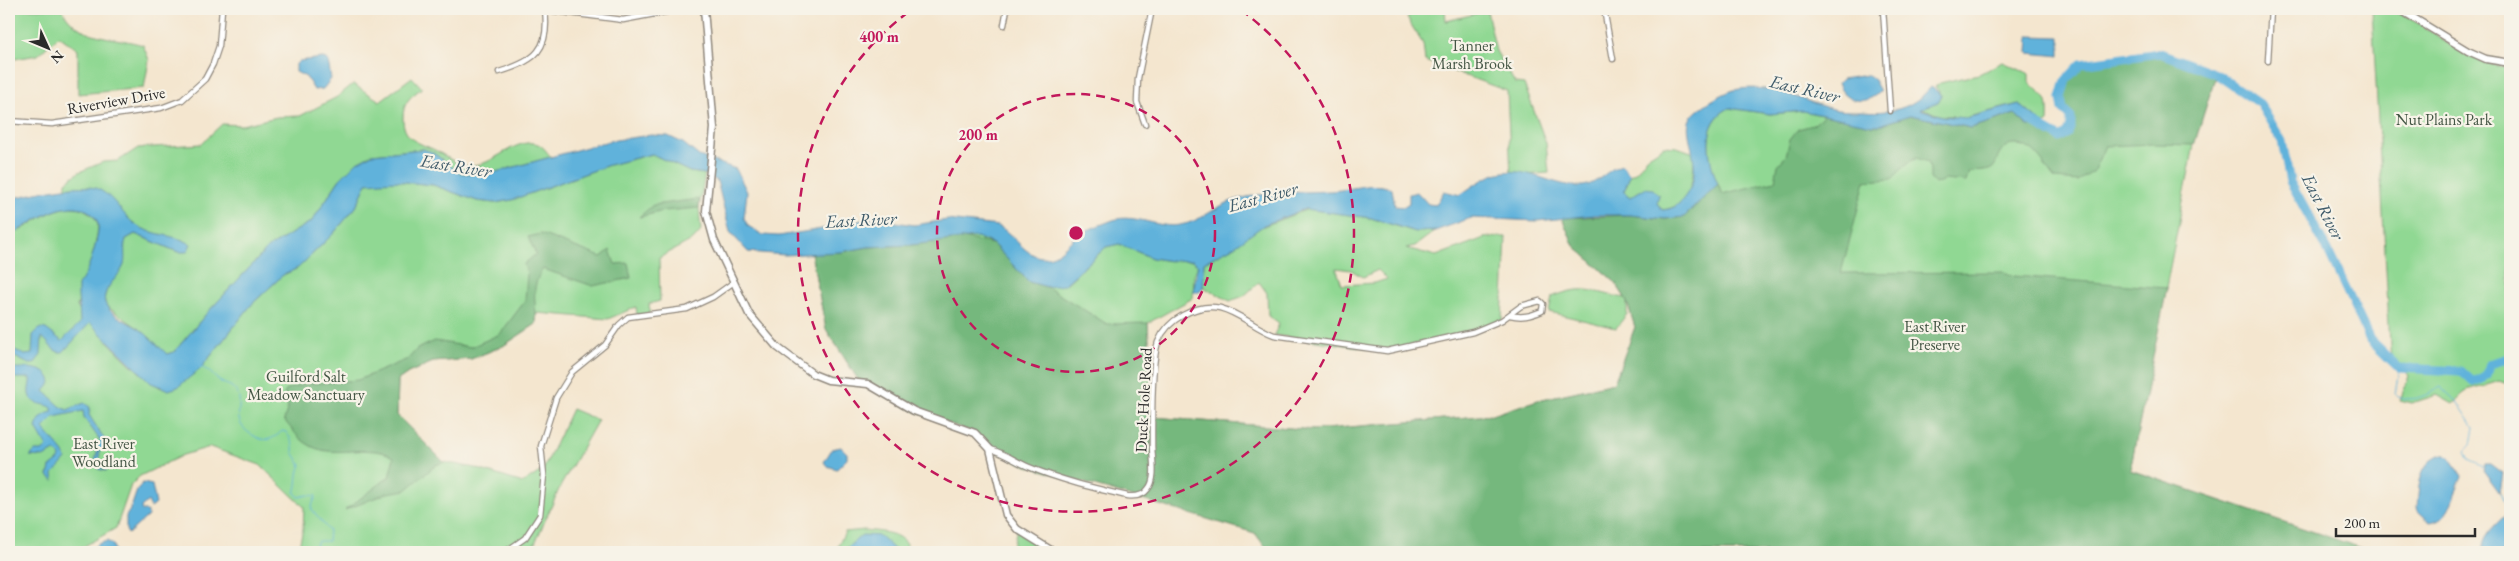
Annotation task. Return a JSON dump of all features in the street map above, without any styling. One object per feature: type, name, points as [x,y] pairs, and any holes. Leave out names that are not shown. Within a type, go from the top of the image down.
[{"type":"street","name":"Riverview Drive","points":[[9,121],[52,124],[161,108],[182,100],[205,79],[213,64],[218,46],[222,9]]},
{"type":"street","points":[[499,72],[533,56],[540,50],[546,38],[547,27],[542,9],[623,20],[681,9]]},
{"type":"street","points":[[704,9],[713,114],[712,156],[706,211],[714,240],[749,314],[762,332],[777,347],[813,374],[828,380],[859,381],[868,384],[914,411],[975,433],[990,449],[1006,515],[1017,529],[1054,552]]},
{"type":"street","points":[[1004,25],[1007,9]]},
{"type":"street","points":[[1146,124],[1136,102],[1138,78],[1152,9]]},
{"type":"street","points":[[1604,9],[1613,59]]},
{"type":"street","points":[[1883,9],[1890,111]]},
{"type":"street","points":[[2268,61],[2271,9]]},
{"type":"street","points":[[2399,9],[2476,55],[2510,63]]},
{"type":"street","points":[[505,552],[525,538],[540,515],[544,475],[541,446],[556,398],[572,372],[605,345],[618,325],[628,316],[687,309],[713,297],[734,282]]},
{"type":"street","name":"Duck Hole Road","points":[[990,449],[1005,453],[1028,466],[1071,482],[1127,496],[1135,497],[1143,494],[1149,488],[1152,477],[1152,426],[1158,344],[1163,332],[1171,324],[1192,310],[1206,307],[1220,308],[1243,318],[1257,329],[1274,335],[1387,351],[1473,332],[1533,302],[1540,301],[1543,304],[1542,310],[1536,313],[1521,317],[1510,314]]},
{"type":"green space","points":[[19,9],[62,9],[69,19],[87,32],[143,45],[149,60],[144,88],[78,94],[78,50],[59,36],[38,55],[9,60],[9,15]]},
{"type":"green space","name":"Tanner Marsh Brook","points":[[1413,9],[1445,9],[1446,21],[1487,11],[1496,51],[1515,83],[1524,84],[1546,143],[1549,173],[1511,176],[1507,91],[1425,61],[1423,44],[1407,18],[1412,14]]},
{"type":"green space","name":"Nut Plains Park","points":[[2372,9],[2386,10],[2399,14],[2472,57],[2488,64],[2510,69],[2510,385],[2499,381],[2470,389],[2453,404],[2437,395],[2412,403],[2400,400],[2409,376],[2406,371],[2391,363]]},
{"type":"green space","name":"East River Preserve","points":[[2160,53],[2216,74],[2194,145],[2105,146],[2093,172],[2078,181],[2055,179],[2034,152],[2022,146],[2007,146],[1999,153],[1992,169],[1969,172],[1966,182],[1944,180],[1935,184],[1930,179],[1930,169],[1927,162],[1917,158],[1909,162],[1892,179],[1865,181],[1841,273],[2004,272],[2014,276],[2167,288],[2130,470],[2373,552],[1269,552],[1255,533],[1027,466],[990,449],[975,433],[914,411],[859,381],[826,329],[811,253],[911,245],[958,237],[993,244],[1029,282],[1047,287],[1107,324],[1148,323],[1153,417],[1313,430],[1492,415],[1538,400],[1614,383],[1635,327],[1626,299],[1615,282],[1574,246],[1562,218],[1630,215],[1665,219],[1684,217],[1718,184],[1722,194],[1775,181],[1778,165],[1786,156],[1790,139],[1798,129],[1813,125],[1825,115],[1879,125],[1910,115],[1971,128],[2015,114],[2028,126],[2037,126],[2060,138],[2068,132],[2070,125],[2063,103],[2064,84],[2078,67],[2100,60]]},
{"type":"green space","name":"East River Preserve","points":[[2003,62],[2029,74],[2029,82],[2046,99],[2048,123],[2043,124],[2019,104],[1968,117],[2001,113],[2031,118],[2037,126],[2060,138],[2071,129],[2070,120],[2061,100],[2066,80],[2216,74],[2194,145],[2130,470],[2373,552],[1269,552],[1255,533],[1135,497],[975,433],[859,381],[826,329],[811,253],[977,237],[985,239],[1065,285],[1106,247],[1119,244],[1152,258],[1171,261],[1192,260],[1198,265],[1194,276],[1193,298],[1148,323],[1153,417],[1315,430],[1492,415],[1538,400],[1614,383],[1635,327],[1627,301],[1627,314],[1616,328],[1549,312],[1552,297],[1573,291],[1589,290],[1625,298],[1615,282],[1574,246],[1562,218],[1665,219],[1717,184],[1709,153],[1710,132],[1720,115],[1729,108],[1770,114],[1803,111],[1845,120],[1953,116],[1942,116],[1919,107],[1938,102],[1942,95],[1935,87],[1940,83],[1979,74]]},
{"type":"green space","points":[[412,77],[422,88],[406,104],[403,112],[403,124],[407,134],[418,142],[466,166],[484,163],[525,143],[539,145],[551,157],[485,175],[460,173],[432,152],[423,149],[372,154],[357,162],[340,179],[312,221],[268,248],[207,313],[174,352],[166,354],[141,330],[106,306],[104,298],[107,289],[123,266],[123,247],[126,239],[135,234],[178,252],[184,240],[153,233],[141,228],[127,218],[99,191],[80,187],[66,188],[66,182],[79,172],[103,162],[118,161],[138,148],[201,144],[222,124],[242,125],[277,117],[300,116],[337,97],[353,84],[380,101]]},
{"type":"green space","points":[[1664,146],[1677,147],[1694,153],[1694,163],[1692,181],[1685,197],[1672,208],[1662,210],[1645,188],[1630,197],[1624,192],[1630,175],[1637,171],[1647,157]]},
{"type":"green space","name":"Guilford Salt Meadow Sanctuary","points":[[652,154],[690,172],[705,174],[699,208],[701,231],[694,239],[659,258],[660,301],[649,304],[650,313],[637,315],[636,307],[608,319],[537,313],[536,324],[503,346],[471,359],[433,362],[408,373],[398,380],[397,415],[444,462],[475,468],[523,483],[543,470],[572,409],[598,420],[560,487],[531,552],[300,552],[298,550],[303,529],[304,507],[260,465],[210,447],[183,455],[140,476],[131,485],[116,528],[74,552],[9,552],[9,224],[21,230],[46,215],[64,208],[74,207],[91,214],[98,225],[97,237],[77,307],[112,346],[141,373],[161,388],[201,368],[252,304],[283,275],[298,268],[332,235],[356,207],[367,182],[395,181],[433,185],[477,201],[495,203],[512,200],[609,165]]},
{"type":"green space","points":[[699,199],[699,208],[664,211],[639,217],[653,205]]},
{"type":"green space","points":[[1308,209],[1371,218],[1416,232],[1435,231],[1415,246],[1406,248],[1436,256],[1487,237],[1506,237],[1502,320],[1490,326],[1387,351],[1274,335],[1279,324],[1268,316],[1267,293],[1259,282],[1244,296],[1230,301],[1203,287],[1204,262],[1235,246],[1256,229]],"holes":[[[1336,268],[1351,270],[1363,277],[1378,270],[1387,279],[1375,283],[1342,285]]]},
{"type":"green space","points":[[541,234],[601,257],[610,250],[615,264],[628,263],[631,278],[593,286],[543,269],[535,289],[536,324],[503,346],[471,359],[433,362],[408,373],[398,380],[397,415],[444,462],[436,465],[406,490],[387,493],[345,510],[389,477],[394,457],[373,451],[327,451],[306,443],[297,436],[284,420],[288,406],[284,394],[287,389],[306,384],[358,380],[408,359],[417,349],[435,341],[471,347],[500,334],[525,301],[527,274],[524,264],[536,254],[528,237]]},
{"type":"green space","points":[[1017,529],[1048,552],[1011,552]]},
{"type":"green space","points":[[864,530],[893,534],[907,544],[905,552],[835,552],[845,532]]},
{"type":"water","points":[[2029,36],[2060,37],[2060,56],[2028,53]]},
{"type":"water","points":[[323,58],[328,60],[331,79],[323,89],[314,90],[306,77],[296,72],[296,64],[299,61]]},
{"type":"water","points":[[1867,75],[1874,80],[1880,91],[1869,99],[1856,100],[1850,98],[1841,90],[1838,83],[1842,79]]},
{"type":"water","points":[[1931,87],[1942,95],[1938,102],[1920,109],[1942,116],[1966,118],[2019,104],[2043,124],[2028,126],[2015,114],[1971,128],[1910,115],[1879,125],[1872,125],[1803,111],[1770,114],[1729,108],[1720,115],[1710,132],[1709,153],[1718,184],[1684,217],[1665,219],[1630,215],[1594,215],[1538,221],[1471,218],[1435,231],[1416,232],[1371,218],[1305,209],[1264,225],[1235,246],[1204,262],[1203,287],[1199,292],[1193,292],[1198,265],[1193,260],[1171,261],[1152,258],[1119,244],[1106,247],[1064,285],[1047,287],[1029,282],[993,244],[977,237],[911,245],[868,247],[841,252],[785,255],[748,252],[730,232],[717,181],[705,174],[690,172],[652,154],[609,165],[512,200],[495,203],[477,201],[433,185],[395,181],[367,183],[356,207],[332,235],[298,268],[283,275],[252,304],[201,368],[178,387],[169,390],[151,383],[90,323],[63,352],[56,351],[42,337],[41,355],[34,364],[29,364],[9,354],[9,347],[25,355],[32,354],[33,335],[40,328],[46,329],[62,341],[80,323],[78,285],[82,281],[89,265],[95,246],[98,224],[95,217],[82,208],[66,208],[40,217],[9,236],[9,199],[69,187],[92,187],[100,190],[136,225],[191,244],[187,252],[178,252],[135,234],[126,239],[124,265],[105,295],[107,307],[111,311],[141,330],[167,354],[174,352],[207,313],[268,248],[312,221],[340,179],[357,162],[372,154],[423,149],[432,152],[460,173],[485,175],[609,141],[651,135],[668,136],[683,143],[699,156],[736,169],[747,192],[744,218],[748,226],[763,235],[779,236],[840,226],[870,218],[914,225],[947,220],[998,226],[1029,252],[1041,257],[1048,257],[1059,252],[1076,236],[1121,218],[1163,225],[1180,225],[1195,221],[1228,203],[1247,197],[1337,191],[1369,186],[1392,189],[1395,206],[1403,207],[1409,203],[1409,194],[1417,192],[1428,204],[1436,205],[1444,191],[1460,195],[1486,178],[1504,172],[1524,173],[1563,184],[1583,186],[1593,183],[1612,169],[1622,165],[1630,175],[1624,192],[1630,197],[1645,188],[1653,189],[1659,195],[1657,203],[1662,210],[1676,206],[1686,195],[1692,184],[1694,163],[1688,126],[1690,119],[1704,106],[1723,94],[1748,88],[1761,89],[1787,94],[1837,110],[1890,111],[1907,106]]},
{"type":"water","points":[[16,368],[38,370],[47,374],[51,383],[44,391],[67,410],[84,403],[90,407],[89,415],[108,445],[100,449],[99,461],[102,469],[108,469],[106,471],[98,469],[95,461],[100,440],[84,418],[83,411],[54,417],[43,428],[64,453],[66,459],[53,474],[54,481],[48,476],[50,467],[59,460],[60,456],[55,451],[43,457],[30,456],[35,451],[42,451],[47,447],[36,428],[41,418],[52,412],[52,408],[33,401],[29,394],[30,378],[9,378],[9,370]]},
{"type":"water","points":[[841,447],[847,453],[847,459],[837,469],[827,466],[824,462],[832,449]]},
{"type":"water","points":[[2439,455],[2449,457],[2462,476],[2447,511],[2437,520],[2430,522],[2418,511],[2419,484],[2427,465]]},
{"type":"water","points":[[2485,464],[2491,464],[2503,473],[2500,493],[2483,470]]},
{"type":"water","points":[[143,483],[152,485],[156,504],[151,508],[148,501],[141,507],[142,511],[147,511],[148,516],[128,534],[126,530],[126,516],[138,489]]},
{"type":"water","points":[[2510,505],[2510,552],[2483,552],[2484,541],[2487,535],[2508,513]]},
{"type":"water","points":[[862,535],[880,536],[897,552],[842,552]]},
{"type":"water","points":[[107,541],[113,545],[115,552],[89,552],[98,544]]},
{"type":"waterway","name":"East River","points":[[2029,120],[2060,138],[2068,133],[2071,126],[2071,117],[2063,109],[2061,98],[2066,80],[2081,64],[2160,53],[2216,74],[2260,104],[2282,141],[2290,182],[2327,249],[2370,340],[2399,368],[2461,371],[2473,382],[2487,375],[2490,364],[2510,357]]},
{"type":"waterway","points":[[200,367],[235,390],[239,402],[239,420],[248,432],[265,440],[274,437],[282,431],[286,432],[291,439],[293,452],[301,465],[295,493],[299,497],[316,496],[311,508],[329,531],[328,541],[318,541],[315,545],[321,552]]},
{"type":"waterway","points":[[2399,368],[2395,394],[2407,399],[2413,399],[2424,396],[2441,387],[2458,403],[2474,427],[2471,445],[2465,451],[2469,460],[2484,467]]},
{"type":"waterway","points":[[2500,493],[2504,501]]},
{"type":"park label","name":"East River Woodland","points":[[104,452]]}]
